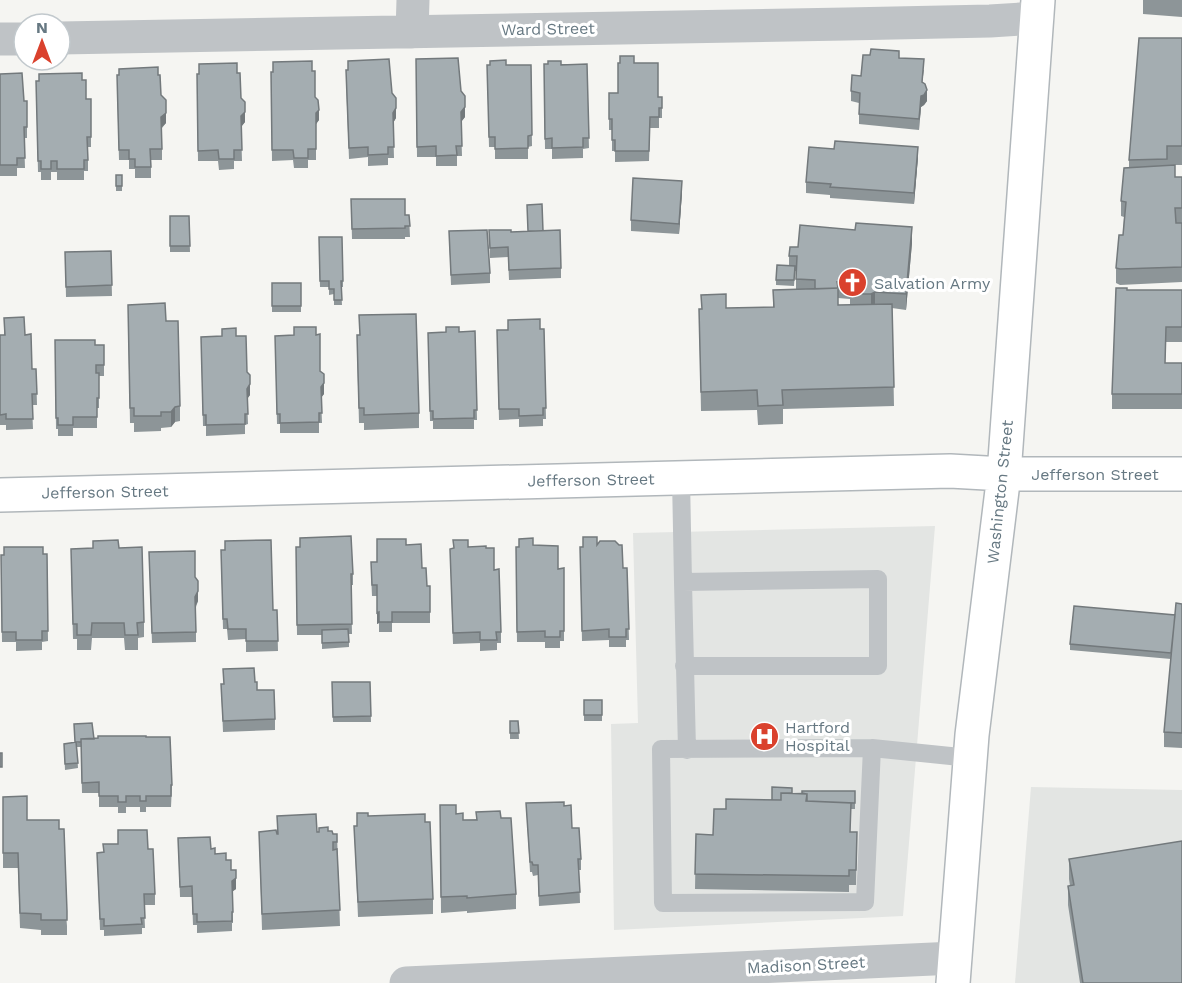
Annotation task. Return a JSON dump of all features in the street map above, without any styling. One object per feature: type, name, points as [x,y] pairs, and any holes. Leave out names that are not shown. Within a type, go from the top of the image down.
[{"type":"street","points":[[412,32],[413,0]]},
{"type":"street","name":"Ward Street","points":[[72,38],[990,21],[1037,9]]},
{"type":"street","name":"Washington Street","points":[[954,970],[970,758],[1004,474],[1037,9]]},
{"type":"street","name":"Jefferson Street","points":[[0,495],[950,471],[1004,474],[1182,474]]},
{"type":"street","name":"Madison Street","points":[[406,983],[954,970]]},
{"type":"lane","points":[[681,478],[687,750]]},
{"type":"lane","points":[[683,582],[878,579],[878,666],[684,666]]},
{"type":"lane","points":[[872,748],[866,902],[663,903],[660,749],[872,748],[970,758]]},
{"type":"shaded area","name":"Hartford Hospital","points":[[935,526],[903,916],[614,930],[611,724],[638,723],[633,533]]},
{"type":"shaded area","points":[[1031,787],[1182,790],[1182,983],[1015,983]]},
{"type":"building","points":[[1139,38],[1182,38],[1182,146],[1167,146],[1167,159],[1129,160]]},
{"type":"building","points":[[871,49],[899,51],[899,58],[924,59],[922,82],[927,90],[921,96],[919,119],[859,114],[860,93],[851,91],[852,75],[861,76],[863,55],[870,55]]},
{"type":"building","points":[[620,56],[634,56],[634,63],[658,63],[658,97],[662,97],[662,108],[659,108],[659,117],[650,117],[649,151],[615,151],[615,140],[612,140],[612,119],[609,119],[609,93],[618,93]]},
{"type":"building","points":[[458,58],[461,91],[465,96],[465,107],[461,112],[462,146],[456,146],[457,155],[436,156],[436,146],[417,147],[416,59]]},
{"type":"building","points":[[389,59],[392,93],[396,98],[396,108],[393,113],[394,147],[388,147],[388,154],[368,155],[368,147],[349,148],[346,70],[348,70],[348,61]]},
{"type":"building","points":[[506,60],[506,65],[531,65],[532,135],[528,136],[528,148],[495,149],[495,137],[489,137],[487,65],[490,65],[490,61]]},
{"type":"building","points":[[312,61],[312,71],[315,71],[315,97],[318,100],[319,110],[316,113],[316,149],[308,149],[308,158],[294,158],[293,150],[272,150],[271,72],[273,72],[273,62]]},
{"type":"building","points":[[548,61],[561,61],[561,65],[587,64],[589,138],[583,138],[583,147],[552,148],[552,138],[545,139],[544,64],[548,64]]},
{"type":"building","points":[[237,63],[237,73],[240,73],[241,98],[245,102],[245,112],[241,116],[242,150],[234,150],[234,159],[219,159],[218,150],[198,151],[197,74],[199,74],[199,64]]},
{"type":"building","points":[[158,67],[161,95],[166,100],[166,113],[161,117],[162,149],[150,149],[151,167],[135,167],[135,159],[129,159],[129,150],[119,150],[117,75],[119,75],[119,69]]},
{"type":"building","points":[[22,73],[24,101],[27,101],[27,127],[24,127],[25,158],[17,158],[17,165],[0,165],[0,74]]},
{"type":"building","points":[[82,73],[82,80],[86,80],[86,99],[91,99],[91,137],[87,137],[88,160],[84,160],[84,169],[57,169],[57,161],[51,161],[51,169],[41,169],[41,161],[38,161],[36,81],[39,81],[39,74]]},
{"type":"building","points":[[835,141],[918,147],[914,193],[830,187],[831,184],[806,182],[809,147],[834,149]]},
{"type":"building","points":[[1175,165],[1175,177],[1182,177],[1182,208],[1175,208],[1176,223],[1182,223],[1182,267],[1116,268],[1119,235],[1123,235],[1126,202],[1121,201],[1124,168]]},
{"type":"building","points":[[116,175],[122,175],[122,186],[116,186]]},
{"type":"building","points":[[633,178],[682,181],[679,224],[631,220]]},
{"type":"building","points":[[351,199],[405,199],[405,215],[409,215],[410,226],[352,229]]},
{"type":"building","points":[[542,204],[543,231],[528,231],[527,205]]},
{"type":"building","points":[[170,216],[189,216],[190,246],[170,246]]},
{"type":"building","name":"Salvation Army","points":[[856,223],[912,227],[906,294],[875,292],[863,294],[859,290],[850,290],[851,284],[837,282],[838,288],[815,289],[815,280],[796,279],[797,256],[789,256],[790,247],[798,247],[800,225],[855,230]]},
{"type":"building","points":[[487,230],[490,273],[451,275],[449,231]]},
{"type":"building","points":[[489,230],[511,230],[511,232],[560,230],[561,268],[509,270],[508,247],[490,248]]},
{"type":"building","points":[[319,237],[342,237],[342,300],[334,300],[334,289],[329,289],[329,281],[320,281]]},
{"type":"building","points":[[111,251],[112,285],[66,287],[65,252]]},
{"type":"building","points":[[777,265],[795,266],[794,280],[776,280]]},
{"type":"building","points":[[272,283],[301,283],[301,306],[272,306]]},
{"type":"building","points":[[838,288],[838,305],[892,304],[894,387],[782,390],[783,405],[758,406],[757,390],[701,392],[699,309],[702,309],[701,295],[726,294],[726,308],[774,307],[773,290]]},
{"type":"building","points":[[1116,288],[1182,290],[1182,327],[1166,327],[1165,363],[1182,363],[1182,394],[1112,394]]},
{"type":"building","points":[[165,303],[166,321],[178,321],[180,406],[175,407],[171,412],[161,412],[161,416],[134,416],[134,408],[130,408],[128,305]]},
{"type":"building","points":[[416,314],[419,413],[364,415],[364,408],[359,408],[357,335],[360,335],[359,315]]},
{"type":"building","points":[[24,317],[25,335],[31,334],[32,369],[36,369],[37,394],[32,394],[33,419],[6,419],[6,414],[0,415],[0,335],[5,335],[4,318]]},
{"type":"building","points":[[540,319],[540,329],[544,329],[546,408],[543,408],[543,415],[519,416],[519,409],[499,409],[497,330],[508,330],[508,320]]},
{"type":"building","points":[[294,327],[316,327],[316,335],[320,334],[320,371],[324,374],[324,383],[321,387],[322,413],[319,413],[319,422],[280,423],[280,414],[277,414],[275,336],[294,335]]},
{"type":"building","points":[[446,327],[459,327],[459,332],[475,331],[477,410],[474,410],[474,418],[433,419],[433,411],[430,411],[428,333],[446,332]]},
{"type":"building","points":[[236,328],[236,336],[246,336],[247,372],[250,375],[250,384],[247,389],[248,414],[245,414],[245,424],[206,425],[206,415],[203,415],[201,337],[222,336],[222,329]]},
{"type":"building","points":[[55,340],[95,340],[95,345],[104,345],[104,365],[96,365],[96,373],[99,373],[97,417],[73,417],[73,425],[58,425]]},
{"type":"building","points":[[351,536],[352,624],[297,625],[296,547],[300,547],[300,538]]},
{"type":"building","points":[[583,537],[597,537],[597,545],[600,541],[615,541],[622,545],[623,568],[627,568],[629,629],[626,629],[626,637],[609,637],[609,629],[582,631],[580,547],[583,547]]},
{"type":"building","points":[[533,538],[533,545],[558,546],[558,569],[564,568],[564,631],[560,631],[560,637],[545,637],[545,631],[517,632],[516,547],[519,547],[519,539]]},
{"type":"building","points":[[377,539],[406,539],[406,545],[421,544],[422,568],[426,568],[427,586],[430,586],[430,612],[392,612],[392,622],[379,622],[377,585],[372,585],[371,562],[377,562]]},
{"type":"building","points":[[118,540],[119,548],[142,547],[144,622],[137,623],[138,635],[125,635],[124,623],[92,623],[91,635],[77,635],[77,624],[73,624],[71,549],[93,548],[93,541]]},
{"type":"building","points":[[271,540],[273,610],[277,610],[278,641],[246,641],[246,629],[228,629],[227,619],[223,619],[221,550],[225,550],[225,541]]},
{"type":"building","points":[[453,540],[468,540],[468,547],[494,548],[494,570],[499,569],[501,632],[496,632],[497,640],[480,640],[480,632],[453,633],[450,549],[454,548]]},
{"type":"building","points":[[4,547],[43,547],[43,554],[47,554],[48,631],[42,631],[42,640],[16,640],[16,632],[2,632],[1,555],[4,555]]},
{"type":"building","points":[[195,551],[195,577],[198,581],[198,591],[195,597],[196,632],[152,633],[149,552]]},
{"type":"building","points":[[1176,603],[1182,604],[1182,733],[1164,732]]},
{"type":"building","points":[[1074,606],[1175,615],[1171,653],[1070,644]]},
{"type":"building","points":[[348,629],[349,642],[322,643],[322,630]]},
{"type":"building","points":[[254,668],[257,690],[274,690],[275,719],[223,721],[221,684],[224,684],[223,669]]},
{"type":"building","points":[[332,682],[370,682],[371,716],[333,717]]},
{"type":"building","points":[[584,700],[602,700],[602,715],[584,715]]},
{"type":"building","points":[[510,721],[518,721],[519,733],[510,733]]},
{"type":"building","points":[[92,723],[94,739],[81,739],[81,742],[75,742],[74,724]]},
{"type":"building","points":[[98,736],[170,737],[171,796],[146,796],[146,801],[140,801],[140,796],[126,796],[126,802],[118,802],[118,796],[99,796],[99,782],[82,783],[81,739],[98,738]]},
{"type":"building","points":[[76,742],[78,763],[65,764],[64,744]]},
{"type":"building","points":[[0,753],[2,753],[2,767],[0,767]]},
{"type":"building","points":[[772,787],[792,788],[792,793],[781,793],[781,800],[772,800]]},
{"type":"building","points":[[802,791],[855,791],[855,803],[807,801],[807,794]]},
{"type":"building","points":[[781,793],[807,794],[806,801],[851,803],[850,832],[857,832],[856,870],[849,870],[849,876],[695,874],[696,834],[713,835],[714,809],[726,809],[726,799],[781,800]]},
{"type":"building","points":[[27,796],[27,820],[59,820],[59,829],[64,829],[67,920],[41,920],[41,914],[20,913],[18,853],[3,853],[3,797]]},
{"type":"building","points":[[564,802],[564,806],[571,805],[572,828],[579,828],[580,892],[539,896],[538,865],[530,862],[526,803]]},
{"type":"building","points":[[440,805],[456,805],[456,814],[463,813],[463,820],[477,820],[476,812],[500,811],[501,818],[511,818],[516,894],[467,898],[467,896],[441,897]]},
{"type":"building","points":[[357,813],[368,813],[368,816],[425,814],[425,822],[430,822],[433,899],[358,902],[354,826],[357,826]]},
{"type":"building","points":[[316,814],[317,832],[319,828],[328,827],[328,831],[337,834],[337,842],[333,842],[333,850],[337,849],[340,910],[262,914],[259,832],[276,830],[278,834],[277,816]]},
{"type":"building","points":[[118,830],[147,830],[148,849],[153,849],[155,894],[144,894],[145,918],[141,918],[142,924],[104,926],[104,919],[100,919],[97,853],[104,852],[103,844],[118,844]]},
{"type":"building","points":[[210,837],[211,849],[215,848],[215,854],[226,853],[226,860],[231,860],[231,870],[236,870],[236,878],[232,881],[232,921],[197,922],[197,914],[193,914],[192,886],[180,887],[178,838]]},
{"type":"building","points":[[1182,841],[1182,983],[1083,983],[1068,886],[1074,885],[1069,859]]},
{"type":"place","name":"Salvation Army","points":[[853,283]]},
{"type":"place","name":"Hartford Hospital","points":[[764,736]]}]
